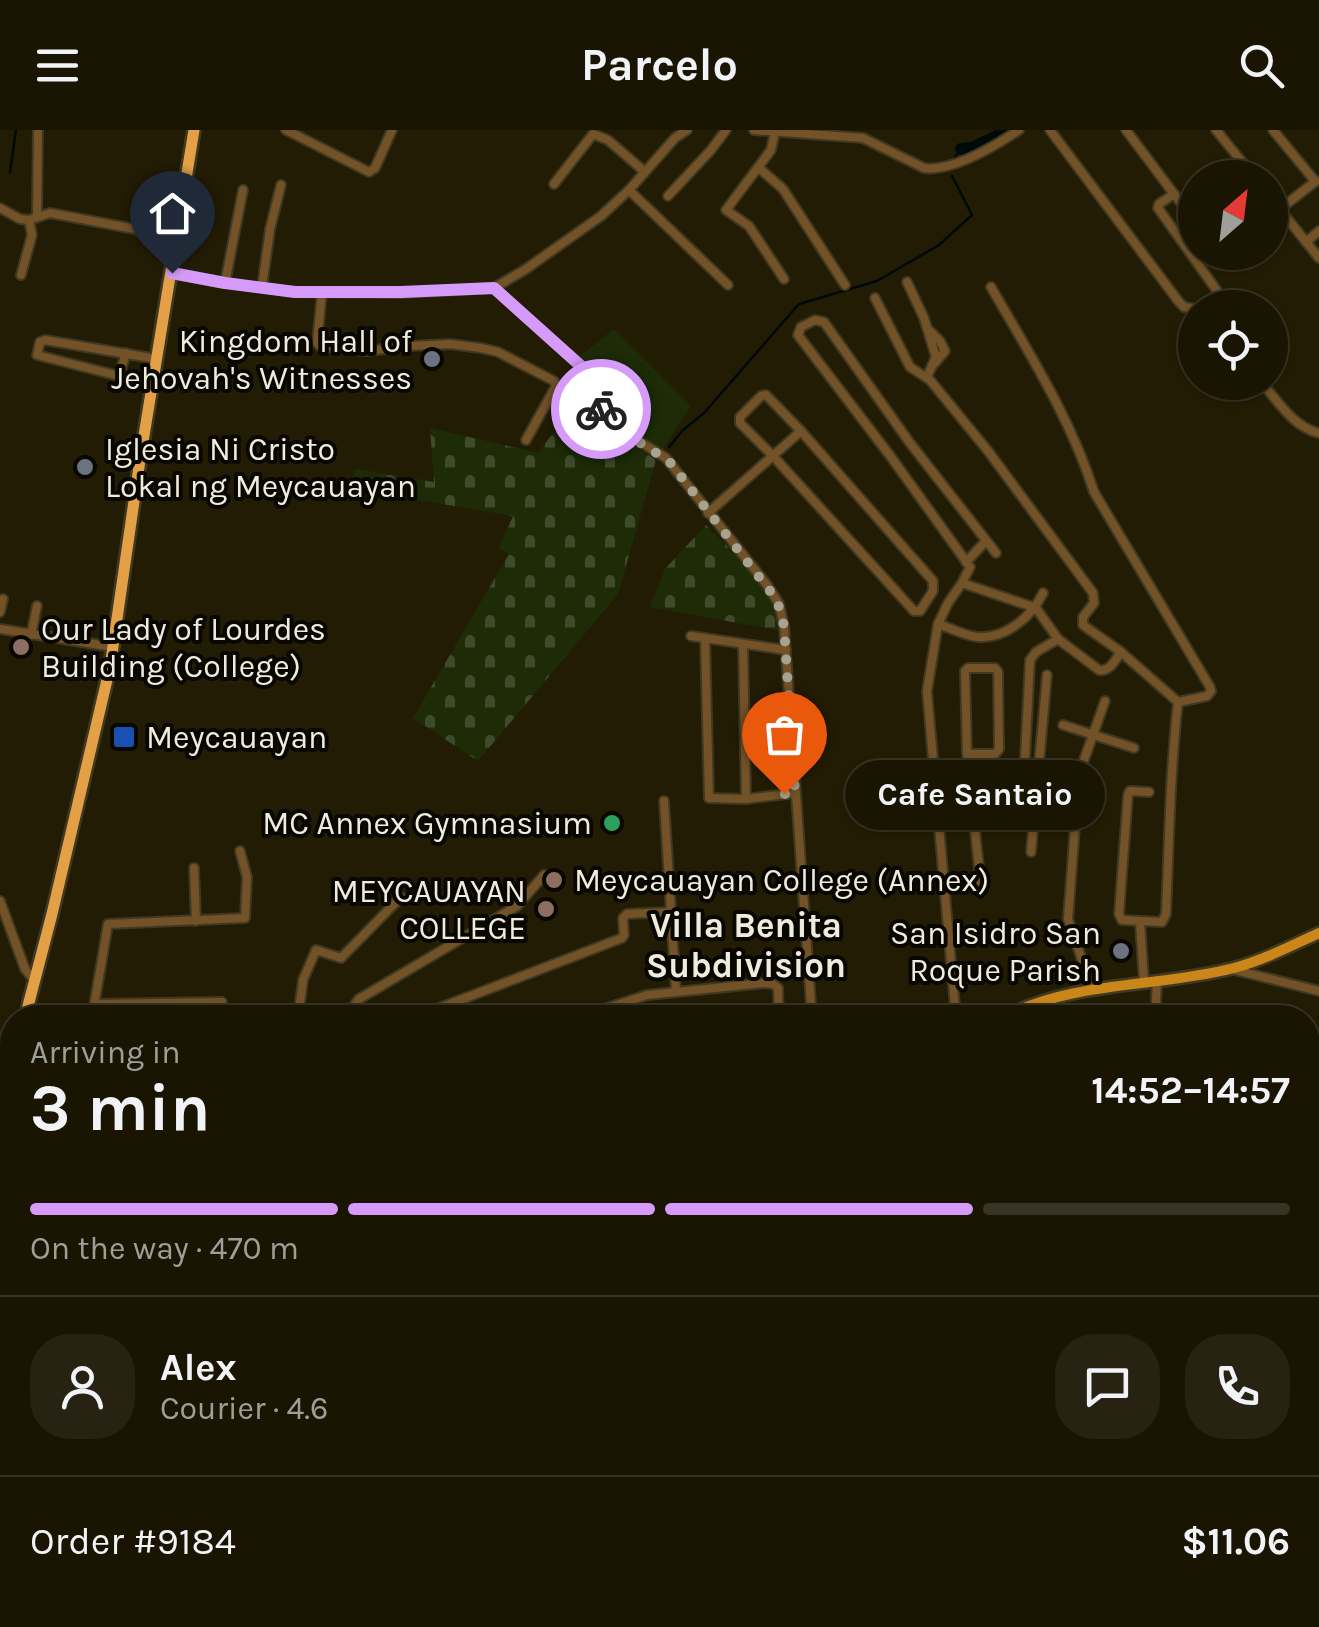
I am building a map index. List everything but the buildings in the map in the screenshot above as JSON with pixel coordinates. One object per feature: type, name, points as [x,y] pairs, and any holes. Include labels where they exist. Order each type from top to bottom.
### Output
[{"type":"highway","points":[[27,1005],[113,648],[194,130]]},
{"type":"main road","points":[[1033,1005],[1092,989],[1230,969],[1319,934]]},
{"type":"street","points":[[21,275],[32,235],[38,130]]},
{"type":"street","points":[[286,130],[370,172],[392,130]]},
{"type":"street","points":[[172,273],[295,292],[494,288],[601,216],[687,130]]},
{"type":"street","points":[[668,196],[726,130]]},
{"type":"street","points":[[754,130],[863,138],[933,169],[956,164],[1019,130]]},
{"type":"street","points":[[1050,130],[1178,299]]},
{"type":"street","points":[[1126,130],[1178,199]]},
{"type":"street","points":[[1216,130],[1240,160]]},
{"type":"street","points":[[1274,130],[1317,179],[1288,203]]},
{"type":"street","points":[[774,132],[771,150],[726,210],[749,226],[784,280]]},
{"type":"street","points":[[554,184],[593,134],[608,140],[645,172]]},
{"type":"street","points":[[758,168],[783,189],[845,285]]},
{"type":"street","points":[[262,287],[281,184]]},
{"type":"street","points":[[225,283],[243,190]]},
{"type":"street","points":[[630,190],[728,285]]},
{"type":"street","points":[[1174,194],[1158,208],[1178,236]]},
{"type":"street","points":[[0,208],[20,218],[50,212],[177,237]]},
{"type":"street","points":[[1288,219],[1319,258]]},
{"type":"street","points":[[1306,242],[1319,232]]},
{"type":"street","points":[[907,282],[936,357],[927,377]]},
{"type":"street","points":[[991,287],[1036,366],[1085,464],[1094,492],[1210,687],[1207,696],[1178,702]]},
{"type":"street","points":[[494,288],[592,376],[604,420],[666,458],[774,594],[783,614],[811,1005]]},
{"type":"street","points":[[322,292],[317,343],[320,346],[366,351],[450,344],[481,348],[498,352],[554,381],[556,386],[526,440]]},
{"type":"street","points":[[875,298],[910,367],[927,377],[988,450],[1093,593],[1094,603],[1083,618],[1083,625],[1122,652],[1178,702]]},
{"type":"street","points":[[955,1005],[927,691],[938,624],[970,567],[798,335],[801,328],[814,320],[824,322],[996,554]]},
{"type":"street","points":[[126,353],[118,376],[37,354],[42,340],[126,353],[157,358]]},
{"type":"street","points":[[762,396],[770,398],[801,431],[933,581],[933,591],[920,612],[914,611],[739,421],[762,396]]},
{"type":"street","points":[[1275,400],[1284,412],[1319,433]]},
{"type":"street","points":[[708,513],[801,431]]},
{"type":"street","points":[[891,457],[910,443]]},
{"type":"street","points":[[966,562],[986,541]]},
{"type":"street","points":[[962,584],[1036,608],[1058,639],[1098,670],[1108,669],[1122,652]]},
{"type":"street","points":[[938,624],[978,636],[994,634],[1010,629],[1036,608],[1044,593]]},
{"type":"street","points":[[0,612],[3,599]]},
{"type":"street","points":[[32,634],[37,606]]},
{"type":"street","points":[[0,629],[113,648]]},
{"type":"street","points":[[691,636],[786,650]]},
{"type":"street","points":[[705,638],[708,795],[712,800],[795,793]]},
{"type":"street","points":[[1024,778],[1030,660],[1058,639]]},
{"type":"street","points":[[742,645],[746,799]]},
{"type":"street","points":[[967,754],[996,754],[999,749],[995,668],[968,668],[965,672],[967,754],[981,888]]},
{"type":"street","points":[[1031,852],[1048,675]]},
{"type":"street","points":[[1092,989],[1068,919],[1079,774],[1105,701]]},
{"type":"street","points":[[1149,792],[1134,790],[1128,796],[1119,914],[1122,920],[1162,922],[1166,914],[1170,768],[1178,702]]},
{"type":"street","points":[[1063,726],[1134,748]]},
{"type":"street","points":[[664,802],[676,991]]},
{"type":"street","points":[[974,815],[1012,812],[1076,818]]},
{"type":"street","points":[[222,1002],[95,1004],[108,924],[241,919],[246,915],[247,876],[240,851]]},
{"type":"street","points":[[194,868],[196,921]]},
{"type":"street","points":[[354,1005],[516,906],[544,875]]},
{"type":"street","points":[[300,1005],[303,980],[316,950],[342,958],[401,897]]},
{"type":"street","points":[[0,901],[24,969],[34,980]]},
{"type":"street","points":[[447,1005],[622,938],[623,918],[627,914],[672,912]]},
{"type":"street","points":[[1140,922],[1144,982]]},
{"type":"street","points":[[1230,969],[1319,991]]},
{"type":"street","points":[[1157,980],[1157,1005]]},
{"type":"street","points":[[619,1005],[648,994],[773,984],[778,988],[779,1005]]},
{"type":"green space","points":[[614,329],[691,406],[662,450],[606,415],[598,376],[579,357]]},
{"type":"green space","points":[[584,392],[597,405],[598,422],[656,460],[618,594],[478,761],[413,718],[509,554],[499,548],[513,516],[348,488],[356,469],[434,482],[430,428],[538,453]]},
{"type":"green space","points":[[706,525],[763,586],[782,631],[650,607],[665,569]]},
{"type":"waterway","points":[[10,172],[16,130]]},
{"type":"waterway","points":[[961,149],[972,148],[1010,130]]},
{"type":"waterway","points":[[955,157],[961,149]]},
{"type":"waterway","points":[[669,447],[704,413],[799,304],[877,281],[939,245],[972,215],[952,176]]},
{"type":"way so far","points":[[601,409],[607,422],[669,461],[777,600],[783,614],[795,793],[784,794]]},
{"type":"place","name":"Kingdom Hall of Jehovah's Witnesses","points":[[432,359]]},
{"type":"place","name":"Iglesia Ni Cristo Lokal ng Meycauayan","points":[[85,467]]},
{"type":"place","name":"Our Lady of Lourdes Building (College)","points":[[21,647]]},
{"type":"place","name":"Meycauayan","points":[[124,737]]},
{"type":"place","name":"Cafe Santaio","points":[[784,794]]},
{"type":"place","name":"MC Annex Gymnasium","points":[[612,823]]},
{"type":"place","name":"Meycauayan College (Annex)","points":[[554,880]]},
{"type":"place","name":"MEYCAUAYAN COLLEGE","points":[[546,909]]},
{"type":"place","name":"San Isidro San Roque Parish","points":[[1121,951]]},
{"type":"district","name":"Villa Benita Subdivision","points":[[746,945]]},
{"type":"route","points":[[172,273],[295,292],[494,288],[592,376],[601,409]]}]
